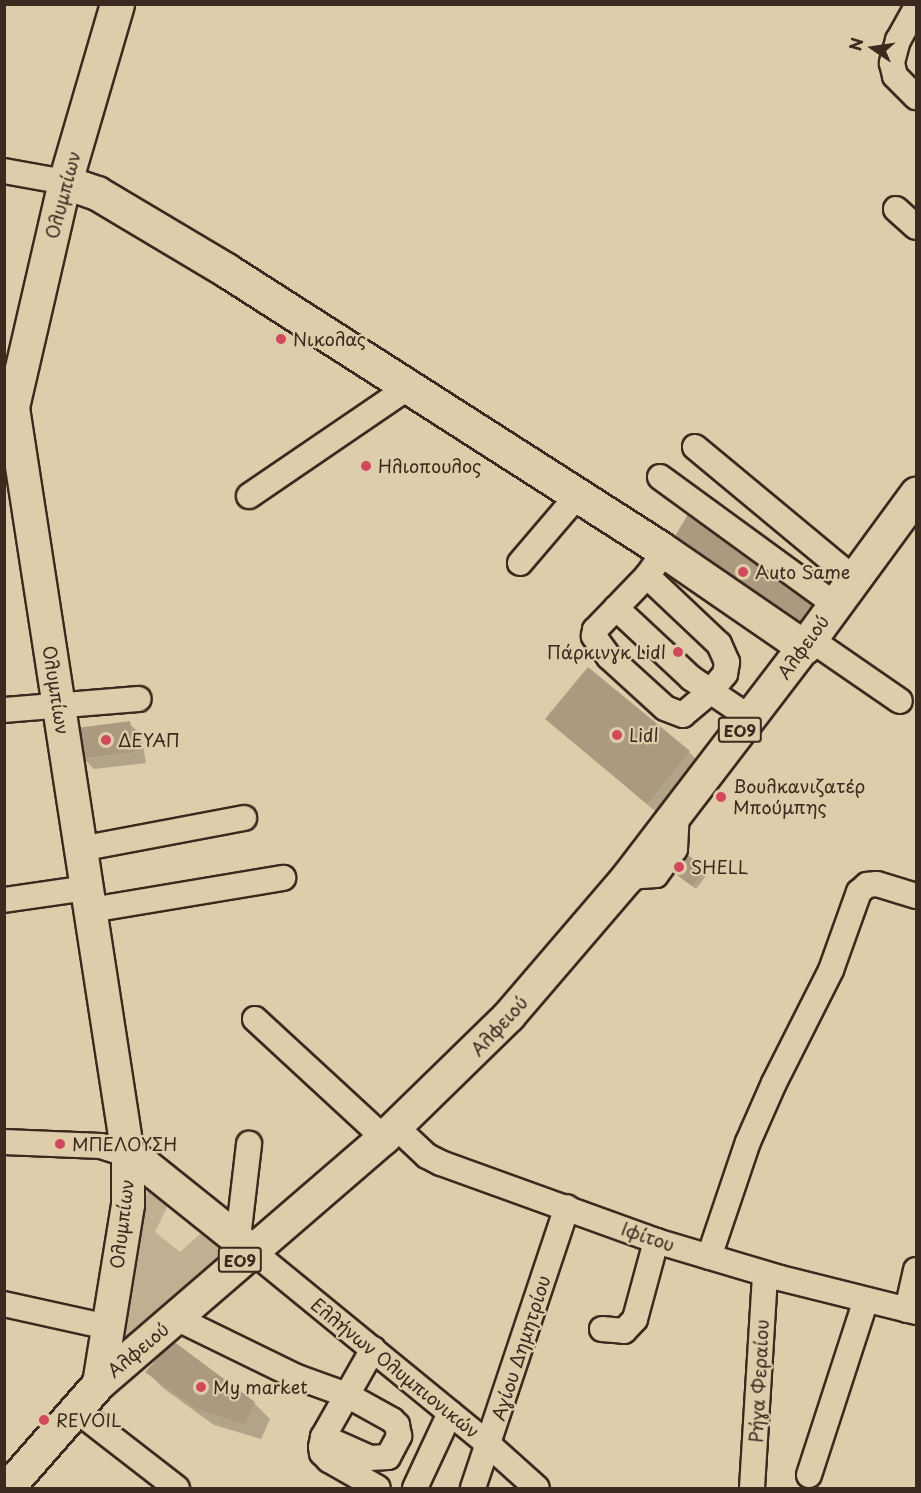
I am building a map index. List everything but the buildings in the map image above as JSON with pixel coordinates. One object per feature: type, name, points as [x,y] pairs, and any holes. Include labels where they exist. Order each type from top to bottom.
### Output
[{"type":"highway","name":"Ολυμπίων","points":[[65,182],[117,4]]},
{"type":"highway","points":[[65,182],[107,199],[236,276],[410,386],[578,495],[656,563],[807,643]]},
{"type":"highway","name":"Αλφειού","points":[[807,643],[916,494]]},
{"type":"main road","name":"Ολυμπίων","points":[[65,182],[9,418],[81,849],[128,1155],[128,1205],[99,1384]]},
{"type":"main road","name":"Αλφειού","points":[[8,1488],[99,1384],[176,1318],[244,1244],[390,1133],[509,1016],[628,877],[807,643]]},
{"type":"main road","points":[[128,1155],[145,1165],[244,1244]]},
{"type":"street","points":[[916,8],[894,51],[892,63],[896,76],[916,97]]},
{"type":"street","points":[[4,171],[65,182]]},
{"type":"street","points":[[896,209],[916,226]]},
{"type":"street","points":[[249,496],[410,386]]},
{"type":"street","points":[[695,447],[844,592]]},
{"type":"street","points":[[660,477],[844,592]]},
{"type":"street","points":[[520,563],[578,495]]},
{"type":"street","points":[[656,563],[718,644],[727,662],[725,674],[710,692],[683,715],[675,714],[657,701],[597,643],[595,630],[616,608],[656,563]]},
{"type":"street","points":[[616,608],[710,692],[750,718]]},
{"type":"street","points":[[807,643],[900,701]]},
{"type":"street","points":[[4,710],[139,699]]},
{"type":"street","points":[[81,849],[244,818]]},
{"type":"street","points":[[4,900],[89,899],[283,878]]},
{"type":"street","points":[[710,1257],[748,1142],[774,1083],[831,970],[860,892],[867,885],[877,884],[916,896]]},
{"type":"street","name":"Ιφίτου","points":[[255,1019],[390,1133],[441,1163],[710,1257],[765,1274],[912,1311]]},
{"type":"street","points":[[4,1142],[101,1146],[128,1155]]},
{"type":"street","points":[[244,1244],[249,1144]]},
{"type":"street","name":"Αγίου Δημητρίου","points":[[472,1488],[489,1445],[567,1207]]},
{"type":"street","points":[[602,1329],[624,1331],[635,1319],[656,1240]]},
{"type":"street","name":"Ελλήνων Ολυμπιονικών","points":[[244,1244],[489,1445],[537,1488]]},
{"type":"street","points":[[912,1311],[916,1270]]},
{"type":"street","name":"Ρήγα Φεραίου","points":[[752,1488],[765,1274]]},
{"type":"street","points":[[808,1475],[866,1300]]},
{"type":"street","points":[[4,1304],[108,1328]]},
{"type":"street","points":[[176,1318],[297,1377],[347,1395],[397,1425],[399,1436],[388,1457],[370,1458],[323,1437]]},
{"type":"street","points":[[372,1349],[323,1437],[322,1453],[328,1460],[378,1488]]},
{"type":"street","points":[[75,1409],[149,1480],[177,1488]]},
{"type":"street","points":[[415,1488],[450,1413]]},
{"type":"shaded area","points":[[149,1185],[169,1203],[155,1232],[180,1252],[207,1228],[230,1249],[108,1358]]},
{"type":"place","name":"Νικολας","points":[[281,339]]},
{"type":"place","name":"Ηλιοπουλος","points":[[366,466]]},
{"type":"place","name":"Auto Same","points":[[743,572]]},
{"type":"place","name":"Πάρκινγκ Lidl","points":[[678,652]]},
{"type":"place","name":"Lidl","points":[[617,735]]},
{"type":"place","name":"ΔΕΥΑΠ","points":[[106,740]]},
{"type":"place","name":"Βουλκανιζατέρ Μπούμπης","points":[[721,797]]},
{"type":"place","name":"SHELL","points":[[679,867]]},
{"type":"place","name":"ΜΠΕΛΟΥΣΗ","points":[[60,1144]]},
{"type":"place","name":"My market","points":[[201,1387]]},
{"type":"place","name":"REVOIL","points":[[44,1420]]}]
